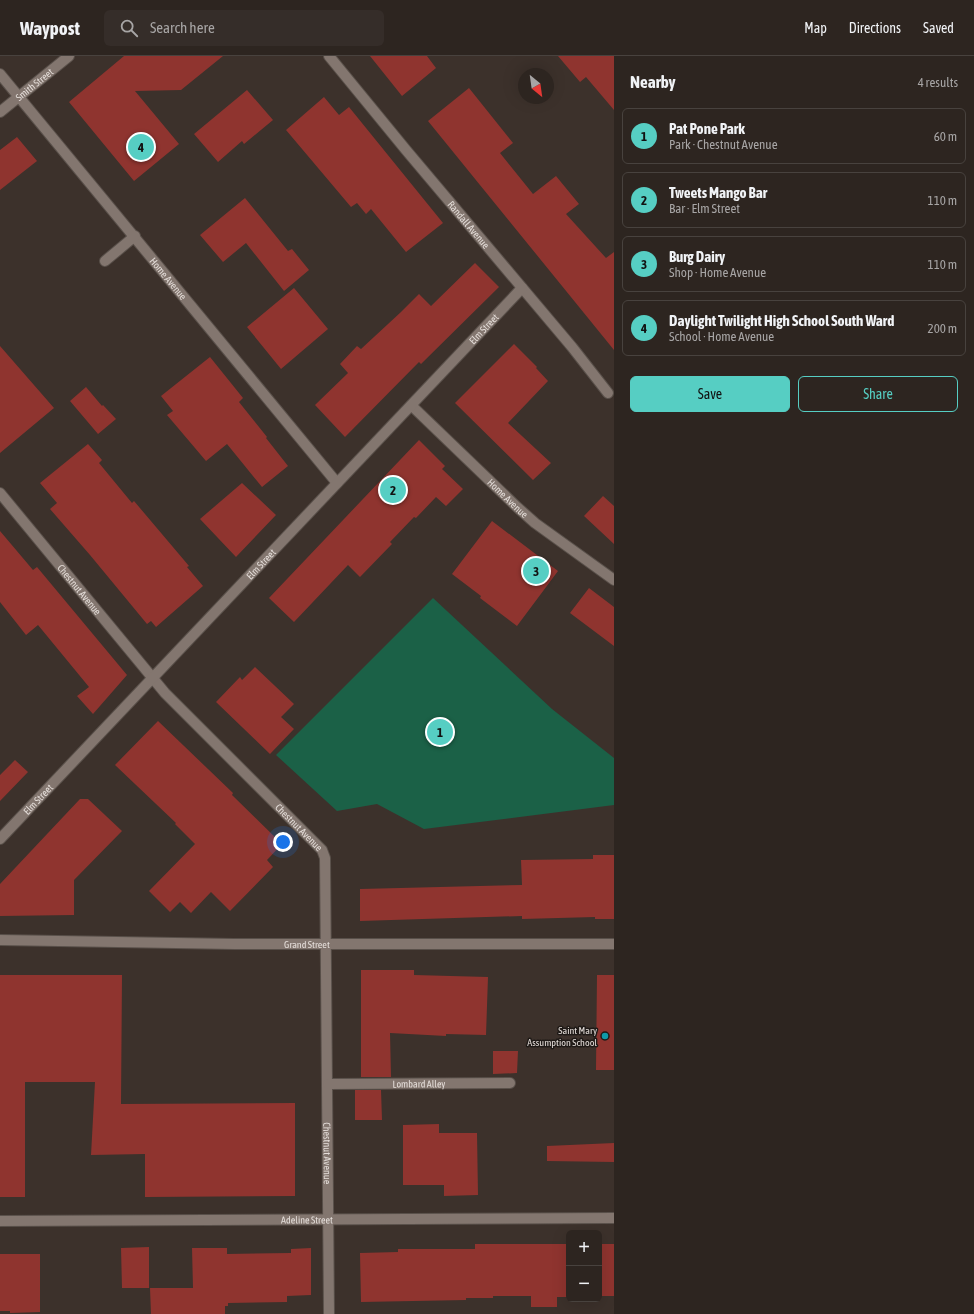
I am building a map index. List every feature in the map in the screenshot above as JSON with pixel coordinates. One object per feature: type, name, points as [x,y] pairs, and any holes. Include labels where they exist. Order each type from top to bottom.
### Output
[{"type":"street","name":"Smith Street","points":[[0,112],[69,56]]},
{"type":"street","name":"Randall Avenue","points":[[329,56],[572,347],[608,393]]},
{"type":"street","name":"Home Avenue","points":[[0,74],[337,483]]},
{"type":"street","points":[[105,261],[135,236]]},
{"type":"street","name":"Elm Street","points":[[0,839],[337,483],[412,406],[522,288]]},
{"type":"street","name":"Home Avenue","points":[[412,406],[535,523],[614,579]]},
{"type":"street","name":"Chestnut Avenue","points":[[0,493],[165,693],[322,850],[325,858],[329,1314]]},
{"type":"street","name":"Grand Street","points":[[0,940],[234,944],[614,944]]},
{"type":"street","name":"Lombard Alley","points":[[328,1084],[510,1083]]},
{"type":"street","name":"Adeline Street","points":[[0,1221],[614,1218]]},
{"type":"green space","points":[[433,598],[552,709],[614,758],[614,805],[424,829],[377,804],[337,811],[276,755]]},
{"type":"building","points":[[124,56],[223,56],[181,90],[135,91],[179,144],[134,181],[69,102]]},
{"type":"building","points":[[370,56],[427,56],[436,68],[402,96]]},
{"type":"building","points":[[558,56],[614,56],[614,110],[586,77],[580,82]]},
{"type":"building","points":[[469,88],[513,143],[500,153],[533,194],[556,176],[579,204],[566,214],[606,258],[614,252],[614,350],[428,121]]},
{"type":"building","points":[[247,90],[273,120],[244,144],[242,141],[218,162],[194,134]]},
{"type":"building","points":[[324,97],[339,115],[349,107],[443,223],[406,252],[371,209],[366,214],[357,203],[351,207],[286,130]]},
{"type":"building","points":[[17,137],[37,161],[0,190],[0,150]]},
{"type":"building","points":[[245,198],[288,251],[292,249],[309,270],[284,291],[246,243],[223,262],[200,235]]},
{"type":"building","points":[[475,263],[499,287],[421,364],[419,362],[345,437],[315,405],[348,373],[340,364],[357,346],[361,349],[419,294],[431,306]]},
{"type":"building","points":[[294,288],[328,329],[281,369],[247,327]]},
{"type":"building","points":[[514,344],[537,367],[536,368],[548,381],[508,423],[551,463],[533,480],[455,403]]},
{"type":"building","points":[[0,346],[54,408],[0,453]]},
{"type":"building","points":[[210,357],[243,398],[239,402],[288,466],[262,487],[227,444],[206,461],[167,415],[173,411],[161,396]]},
{"type":"building","points":[[86,387],[102,406],[103,405],[116,419],[98,434],[70,401]]},
{"type":"building","points":[[419,440],[445,466],[442,469],[463,489],[446,506],[436,497],[390,542],[392,544],[360,577],[348,565],[294,622],[269,598]]},
{"type":"building","points":[[88,444],[102,460],[99,463],[132,503],[134,501],[189,566],[187,567],[203,586],[156,627],[151,621],[147,624],[50,509],[57,503],[40,483]]},
{"type":"building","points":[[242,483],[276,515],[236,557],[200,519]]},
{"type":"building","points":[[603,496],[614,506],[614,544],[584,516]]},
{"type":"building","points":[[492,521],[558,571],[517,626],[480,598],[481,596],[452,574]]},
{"type":"building","points":[[0,531],[33,570],[37,567],[127,675],[93,714],[77,696],[89,687],[38,625],[26,635],[0,602]]},
{"type":"building","points":[[589,588],[614,607],[614,646],[570,613]]},
{"type":"building","points":[[255,667],[294,704],[281,717],[294,729],[270,754],[216,702],[240,677],[242,680]]},
{"type":"building","points":[[158,721],[233,793],[232,795],[282,844],[267,860],[273,867],[230,911],[211,892],[191,913],[180,902],[170,912],[149,891],[195,844],[175,824],[176,823],[115,765]]},
{"type":"building","points":[[15,760],[28,772],[0,801],[0,775]]},
{"type":"building","points":[[80,799],[88,799],[122,831],[74,880],[74,915],[0,916],[0,884]]},
{"type":"building","points":[[593,855],[614,855],[614,919],[595,919],[595,917],[522,919],[522,916],[360,921],[360,889],[522,885],[521,860],[593,859]]},
{"type":"building","points":[[361,970],[414,970],[414,975],[488,977],[486,1035],[446,1034],[446,1036],[390,1033],[391,1077],[361,1077]]},
{"type":"building","points":[[0,975],[122,975],[121,1104],[295,1103],[295,1196],[145,1197],[145,1154],[91,1155],[95,1082],[25,1082],[25,1197],[0,1197]]},
{"type":"building","name":"Saint Mary Assumption School","points":[[597,975],[614,975],[614,1070],[596,1070]]},
{"type":"building","points":[[493,1051],[518,1051],[517,1073],[493,1074]]},
{"type":"building","points":[[355,1090],[381,1090],[382,1120],[355,1120]]},
{"type":"building","points":[[439,1124],[439,1133],[477,1133],[478,1195],[444,1196],[444,1185],[403,1185],[403,1125]]},
{"type":"building","points":[[614,1143],[614,1162],[547,1161],[547,1146]]},
{"type":"building","points":[[475,1244],[566,1244],[566,1297],[557,1297],[557,1307],[531,1307],[531,1296],[493,1296],[493,1298],[466,1298],[466,1300],[361,1302],[360,1253],[398,1252],[398,1249],[475,1249]]},
{"type":"building","points":[[602,1244],[614,1244],[614,1296],[602,1296]]},
{"type":"building","points":[[149,1247],[149,1288],[122,1288],[121,1248]]},
{"type":"building","points":[[192,1248],[227,1248],[227,1254],[291,1253],[291,1249],[311,1248],[311,1295],[287,1296],[287,1302],[228,1303],[228,1306],[225,1306],[225,1314],[151,1314],[150,1288],[193,1288]]},
{"type":"building","points":[[0,1254],[40,1254],[40,1312],[10,1313],[10,1311],[0,1311]]},
{"type":"place","name":"Daylight Twilight High School South Ward","points":[[141,147]]},
{"type":"place","name":"Tweets Mango Bar","points":[[393,490]]},
{"type":"place","name":"Burg Dairy","points":[[536,571]]},
{"type":"place","name":"Pat Pone Park","points":[[440,732]]},
{"type":"place","name":"Saint Mary Assumption School","points":[[605,1036]]}]
